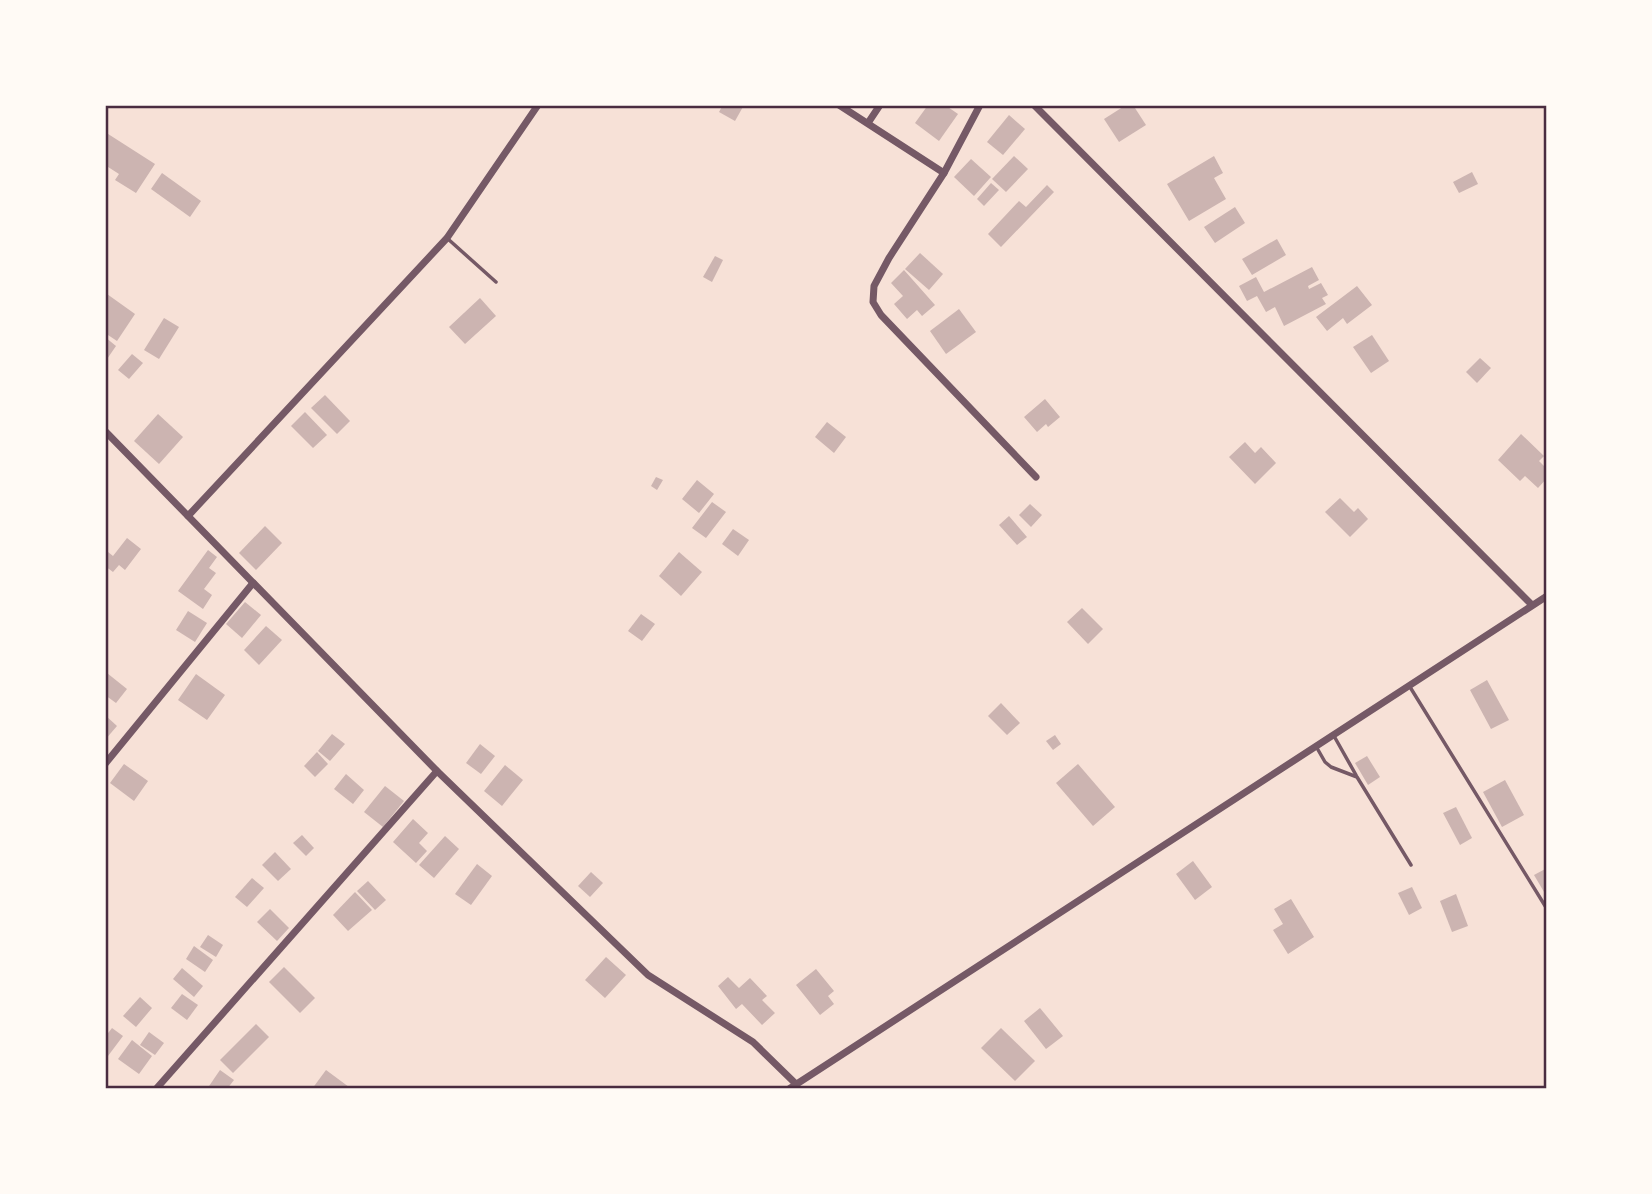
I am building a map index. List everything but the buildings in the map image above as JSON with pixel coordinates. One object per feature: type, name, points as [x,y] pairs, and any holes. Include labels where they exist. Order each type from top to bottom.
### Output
[{"type":"street","points":[[188,516],[447,238],[538,105]]},
{"type":"street","points":[[839,105],[944,173]]},
{"type":"street","points":[[868,123],[880,105]]},
{"type":"street","points":[[981,105],[944,173],[889,258],[874,286],[873,302],[881,316],[1036,477]]},
{"type":"street","points":[[1034,105],[1532,605]]},
{"type":"street","points":[[105,431],[313,641],[437,771],[648,975],[753,1042],[792,1087],[1547,596]]},
{"type":"street","points":[[105,764],[253,583]]},
{"type":"street","points":[[156,1089],[437,771]]},
{"type":"lane","points":[[447,238],[496,282]]},
{"type":"lane","points":[[1408,684],[1547,909]]},
{"type":"lane","points":[[1333,734],[1412,865]]},
{"type":"lane","points":[[1315,745],[1325,762],[1357,777]]}]
